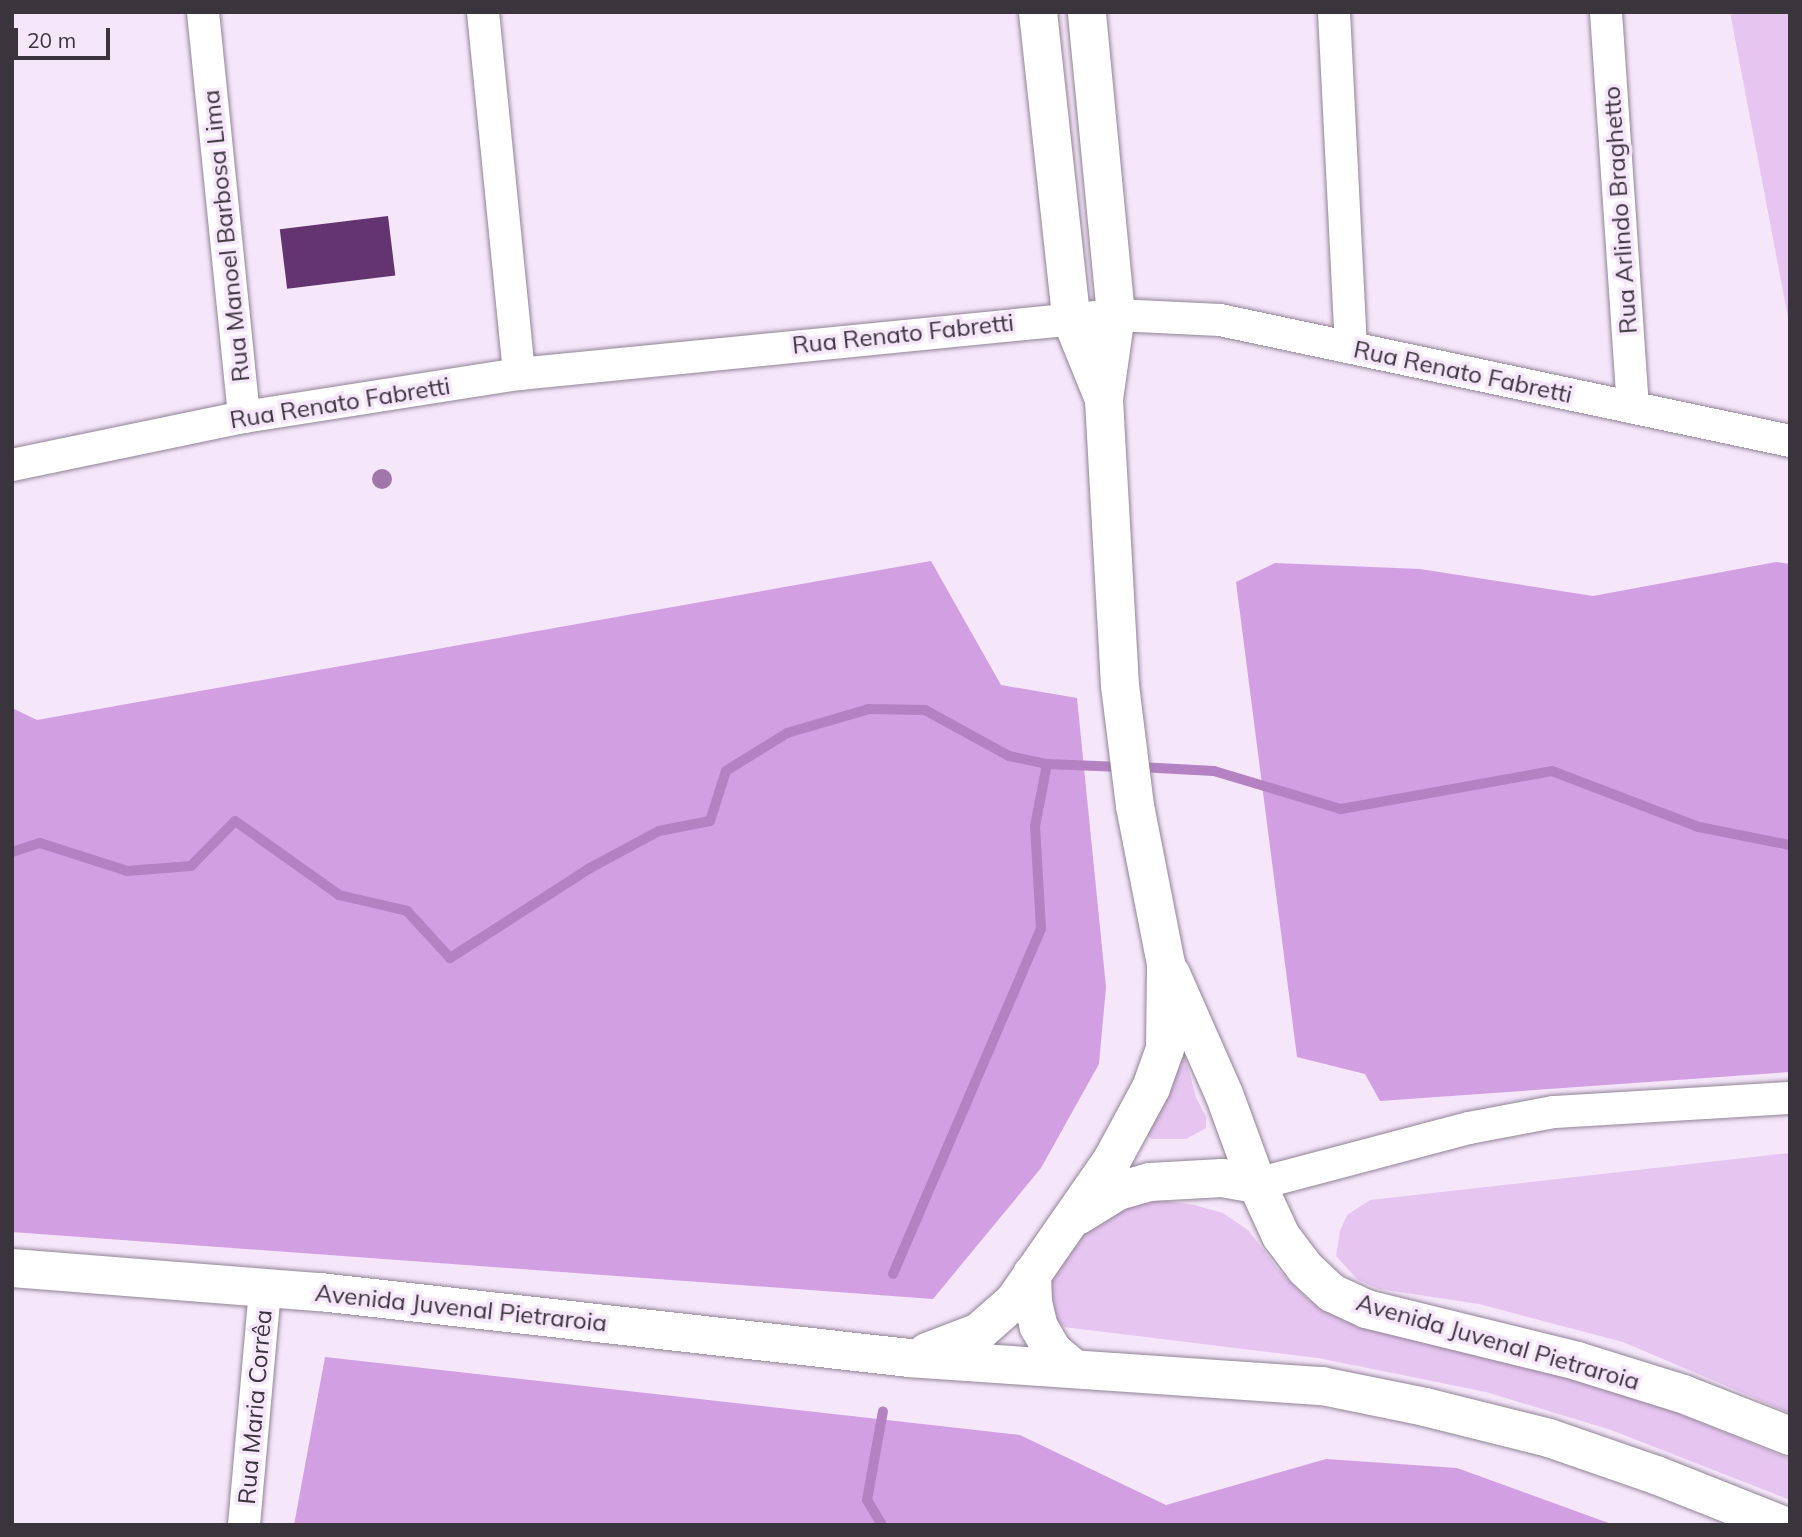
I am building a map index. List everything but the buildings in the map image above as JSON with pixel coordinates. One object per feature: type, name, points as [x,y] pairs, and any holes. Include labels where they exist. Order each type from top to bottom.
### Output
[{"type":"street","name":"Rua Manoel Barbosa Lima","points":[[202,12],[244,418]]},
{"type":"street","points":[[483,12],[519,374]]},
{"type":"street","points":[[1038,12],[1071,318],[1104,399]]},
{"type":"street","points":[[909,1358],[962,1341],[979,1332],[1014,1301],[1062,1228],[1112,1160],[1152,1088],[1166,1049],[1166,964],[1135,806],[1120,686],[1104,399],[1116,315],[1087,12]]},
{"type":"street","points":[[1334,12],[1350,348]]},
{"type":"street","name":"Rua Arlindo Braghetto","points":[[1606,12],[1633,407]]},
{"type":"street","name":"Rua Renato Fabretti","points":[[12,465],[244,418],[519,374],[1116,315],[1220,320],[1790,441]]},
{"type":"street","name":"Avenida Juvenal Pietraroia","points":[[1166,964],[1224,1094],[1257,1184],[1281,1236],[1306,1269],[1332,1293],[1366,1310],[1577,1361],[1683,1394],[1790,1436]]},
{"type":"street","points":[[1062,1228],[1118,1191],[1150,1182],[1222,1178],[1257,1184],[1469,1128],[1554,1112],[1790,1098]]},
{"type":"street","name":"Avenida Juvenal Pietraroia","points":[[12,1268],[333,1293],[909,1358],[1073,1368]]},
{"type":"street","points":[[1032,1274],[1039,1327],[1054,1351],[1073,1368],[1322,1386],[1425,1407],[1549,1438],[1656,1475],[1783,1525]]},
{"type":"street","name":"Rua Maria Corrêa","points":[[244,1525],[265,1288]]},
{"type":"shaded area","points":[[1730,12],[1790,12],[1790,328]]},
{"type":"shaded area","points":[[931,561],[1001,685],[1077,698],[1106,987],[1099,1064],[1041,1168],[933,1299],[12,1232],[12,708],[37,720]]},
{"type":"shaded area","points":[[1776,562],[1790,564],[1790,1072],[1380,1101],[1365,1074],[1297,1057],[1236,582],[1275,563],[1420,569],[1593,596]]},
{"type":"shaded area","points":[[1184,1053],[1196,1097],[1206,1117],[1206,1128],[1186,1139],[1152,1139],[1143,1132]]},
{"type":"shaded area","points":[[1790,1153],[1790,1413],[1623,1342],[1479,1304],[1379,1289],[1358,1280],[1336,1256],[1340,1231],[1347,1215],[1370,1200]]},
{"type":"shaded area","points":[[1152,1199],[1194,1205],[1223,1213],[1249,1231],[1276,1267],[1308,1300],[1344,1321],[1540,1369],[1675,1412],[1790,1459],[1790,1500],[1611,1430],[1486,1392],[1318,1358],[1064,1327],[1049,1314],[1046,1295],[1054,1262],[1081,1232],[1119,1209]]},
{"type":"shaded area","points":[[325,1357],[1020,1435],[1166,1505],[1326,1459],[1457,1468],[1614,1525],[294,1525]]},
{"type":"waterway","points":[[12,852],[40,843],[127,871],[191,866],[235,821],[339,895],[407,911],[450,958],[590,868],[659,831],[710,821],[726,771],[787,733],[869,709],[925,710],[1009,756],[1047,764],[1121,767]]},
{"type":"waterway","points":[[893,1274],[1041,929],[1035,826],[1047,764]]},
{"type":"waterway","points":[[1139,767],[1214,771],[1341,809],[1552,771],[1699,827],[1790,845]]},
{"type":"waterway","points":[[882,1525],[867,1500],[883,1411]]}]
